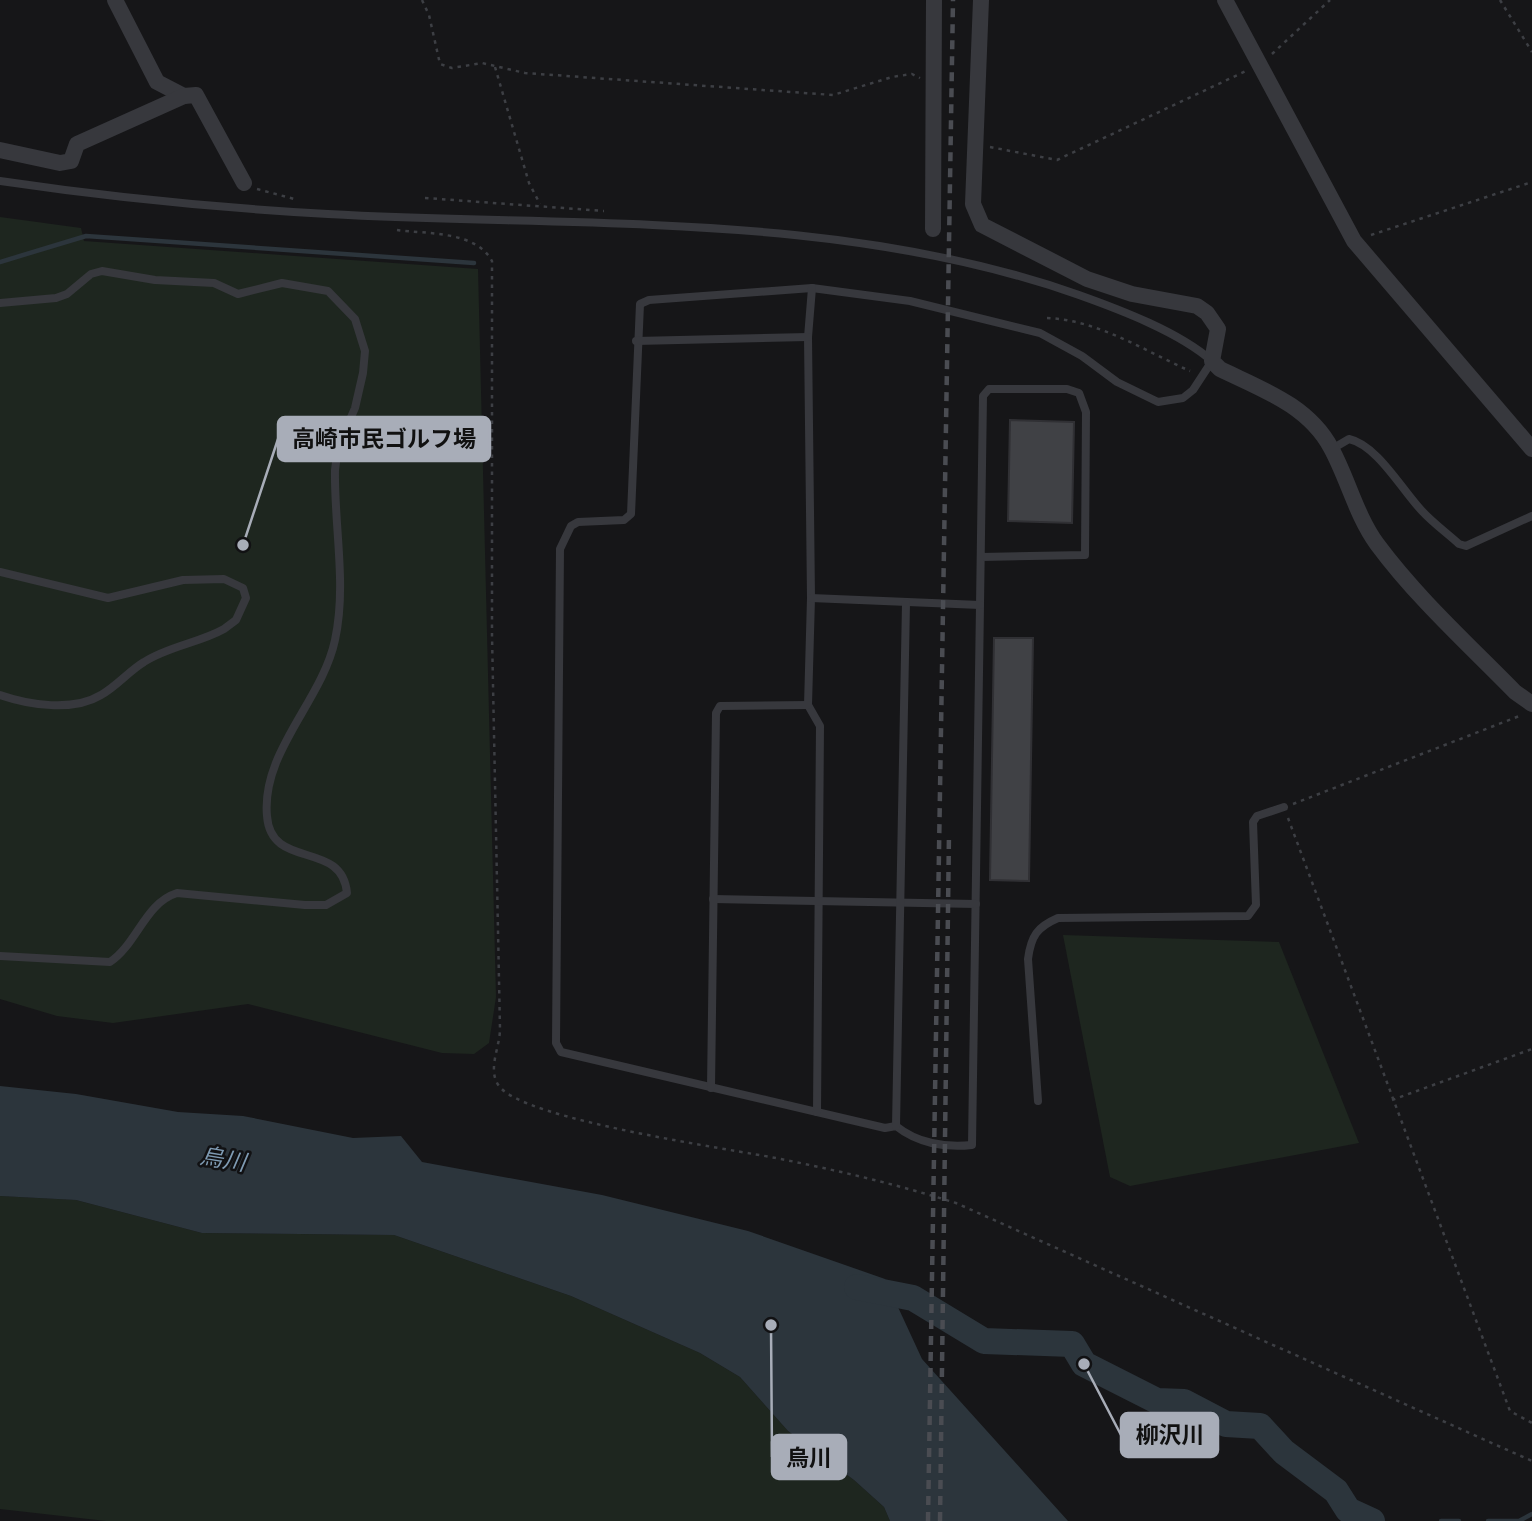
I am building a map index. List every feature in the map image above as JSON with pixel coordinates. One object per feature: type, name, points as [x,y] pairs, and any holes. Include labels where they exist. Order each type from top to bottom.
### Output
[{"type":"street","points":[[115,0],[132,39],[157,82],[184,96]]},
{"type":"street","points":[[933,229],[934,0]]},
{"type":"street","points":[[981,0],[973,204],[976,216],[988,231],[1025,245],[1047,260],[1087,279],[1132,294],[1197,306],[1207,313],[1217,329],[1212,361],[1220,369],[1294,407],[1314,423],[1332,449],[1355,504],[1376,542],[1406,579],[1506,683],[1532,704]]},
{"type":"street","points":[[1225,0],[1329,199],[1354,241],[1532,449]]},
{"type":"street","points":[[0,150],[60,163],[71,161],[77,144],[184,96],[196,96],[244,183]]},
{"type":"lane","points":[[0,181],[95,195],[327,214],[643,225],[819,236],[986,266],[1055,286],[1133,317],[1201,351],[1212,361],[1203,377],[1183,398],[1158,402],[1117,382],[1082,356],[1040,333],[910,301],[812,288],[649,300],[640,304],[636,341],[631,514],[624,520],[578,522],[571,526],[560,548],[556,1043],[561,1052],[886,1128],[897,1126],[913,1139],[959,1147],[972,1145],[983,396],[989,389],[1067,389],[1079,393],[1086,412],[1085,555],[981,557]]},
{"type":"lane","points":[[0,303],[56,298],[67,294],[91,274],[102,271],[155,280],[214,283],[238,294],[282,283],[328,292],[355,319],[365,351],[360,394],[338,447],[335,470],[340,611],[335,642],[327,665],[266,790],[268,827],[275,839],[291,851],[330,862],[340,870],[347,893],[326,905],[177,893],[159,903],[121,955],[110,962],[0,956]]},
{"type":"lane","points":[[812,288],[808,337],[811,598],[808,705],[820,726],[817,1112]]},
{"type":"lane","points":[[636,341],[808,337]]},
{"type":"lane","points":[[1332,449],[1349,439],[1359,441],[1401,484],[1421,510],[1459,544],[1466,546],[1532,516]]},
{"type":"lane","points":[[0,572],[108,598],[183,580],[224,579],[243,588],[246,598],[236,620],[224,629],[145,661],[99,697],[66,704],[43,704],[19,702],[0,695]]},
{"type":"lane","points":[[811,598],[980,605]]},
{"type":"lane","points":[[897,1126],[906,603]]},
{"type":"lane","points":[[710,1088],[716,713],[720,706],[808,705]]},
{"type":"lane","points":[[1038,1101],[1028,959],[1031,937],[1043,925],[1058,918],[1248,916],[1256,905],[1253,822],[1257,816],[1284,807]]},
{"type":"lane","points":[[713,899],[975,904]]},
{"type":"path","points":[[422,0],[429,15],[440,64],[452,68],[482,63],[525,73],[833,95],[912,74],[932,84]]},
{"type":"path","points":[[977,145],[1057,160],[1261,65],[1329,0]]},
{"type":"path","points":[[1500,0],[1532,52]]},
{"type":"path","points":[[495,68],[529,183],[541,205]]},
{"type":"path","points":[[1354,241],[1532,182]]},
{"type":"path","points":[[244,183],[300,200]]},
{"type":"path","points":[[425,198],[610,212]]},
{"type":"path","points":[[391,229],[467,240],[486,251],[492,261],[492,635],[500,1029],[493,1074],[498,1085],[506,1093],[557,1112],[637,1133],[779,1158],[907,1187],[956,1203],[1532,1461]]},
{"type":"path","points":[[1047,318],[1068,319],[1092,326],[1203,377]]},
{"type":"path","points":[[1532,711],[1284,807],[1510,1411],[1532,1423]]},
{"type":"path","points":[[1392,1100],[1532,1049]]},
{"type":"shaded area","points":[[0,217],[81,228],[84,241],[478,269],[496,997],[489,1043],[474,1054],[442,1053],[248,1004],[113,1023],[57,1016],[0,999]]},
{"type":"shaded area","points":[[1063,935],[1279,942],[1359,1143],[1130,1186],[1110,1177]]},
{"type":"shaded area","points":[[0,1196],[76,1200],[202,1233],[394,1235],[571,1296],[700,1353],[740,1377],[788,1431],[854,1480],[884,1507],[890,1521],[106,1521],[0,1509]]},
{"type":"water","name":"烏川","points":[[0,1086],[76,1094],[178,1112],[243,1116],[353,1138],[401,1136],[422,1162],[602,1195],[748,1231],[885,1279],[922,1359],[1068,1521],[890,1521],[884,1507],[854,1480],[788,1431],[740,1377],[700,1353],[571,1296],[394,1235],[202,1233],[76,1200],[0,1196]]},
{"type":"building","points":[[1010,420],[1074,422],[1072,523],[1008,521]]},
{"type":"building","points":[[994,638],[1033,638],[1029,881],[990,880]]},
{"type":"waterway","points":[[0,262],[86,236],[474,263]]},
{"type":"waterway","points":[[857,1287],[913,1298],[984,1341],[1072,1344],[1084,1364],[1157,1401],[1184,1402],[1226,1424],[1260,1426],[1284,1452],[1336,1491],[1348,1510],[1372,1521]]},
{"type":"waterway","points":[[1488,1521],[1519,1521],[1532,1514]]},
{"type":"waterway","points":[[1441,1521],[1459,1521]]},
{"type":"railway","points":[[928,1521],[953,0]]},
{"type":"railway","points":[[940,1521],[949,833]]},
{"type":"place","name":"高崎市民ゴルフ場","points":[[243,545]]},
{"type":"place","name":"烏川","points":[[771,1325]]},
{"type":"place","name":"柳沢川","points":[[1084,1364]]}]
